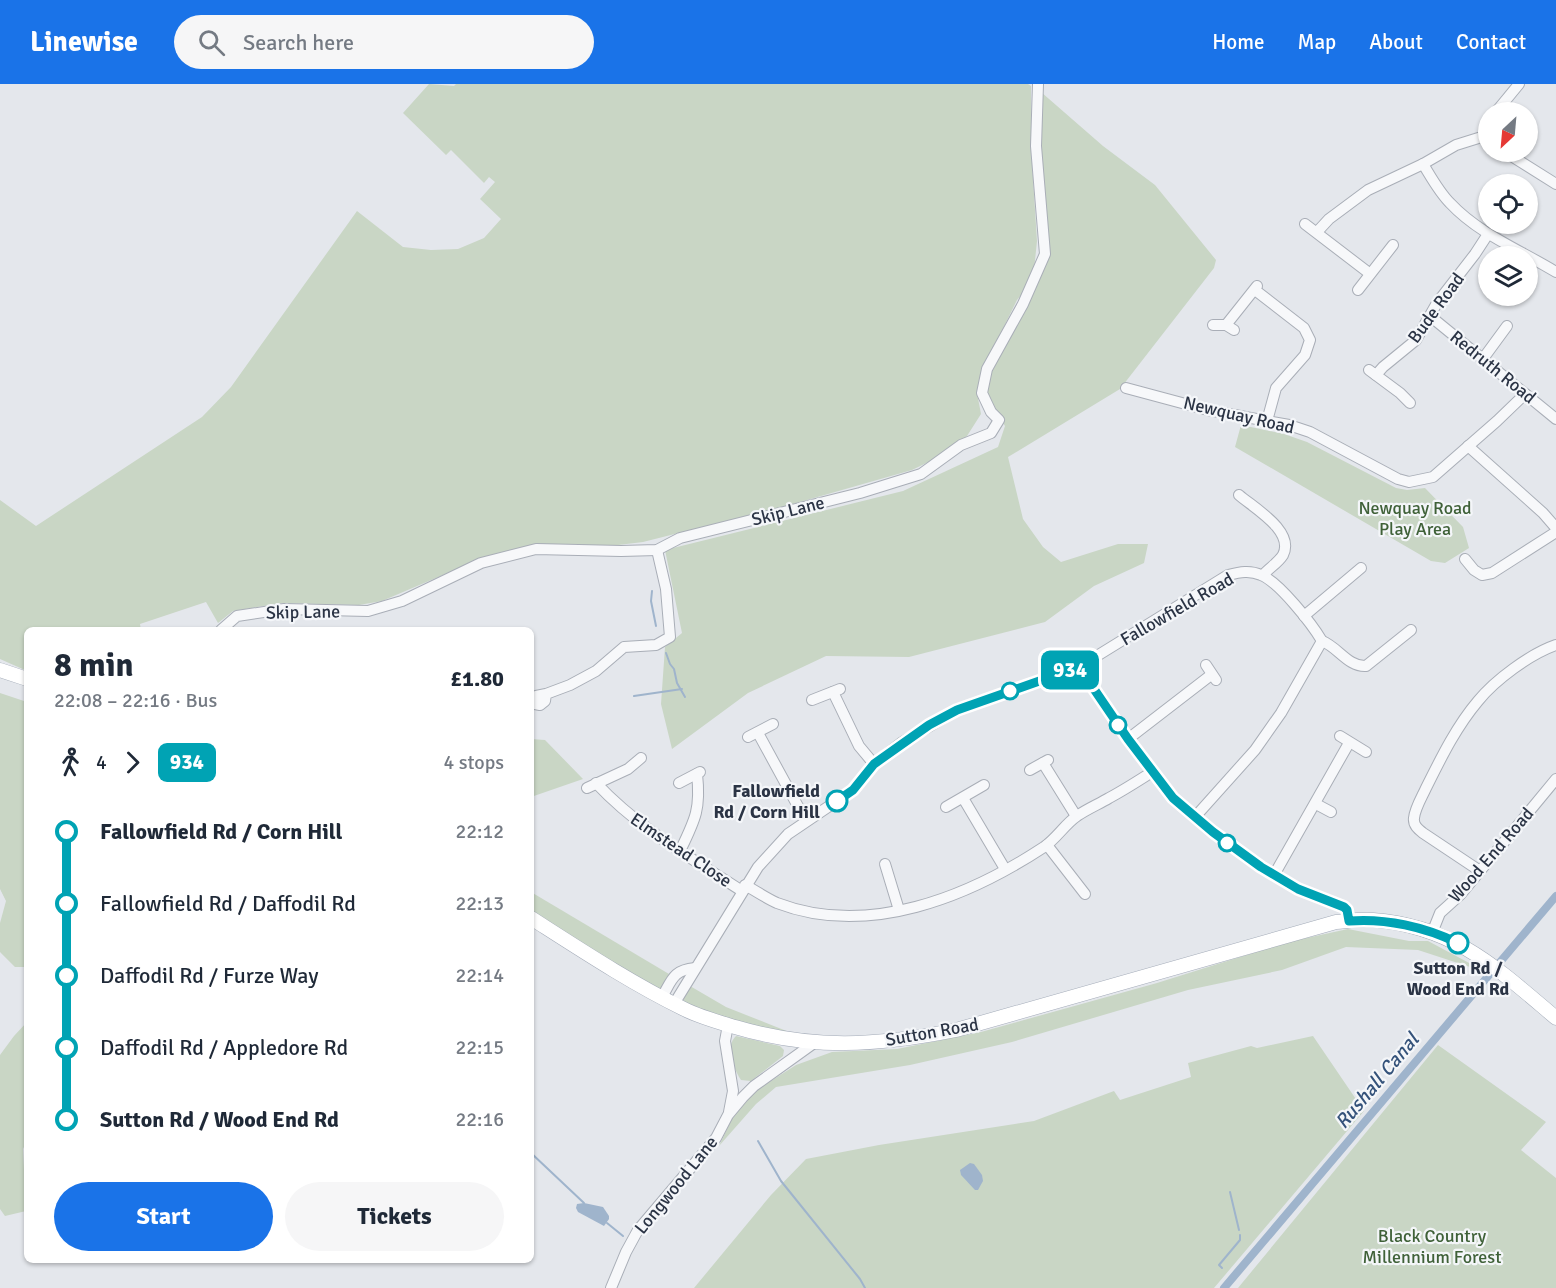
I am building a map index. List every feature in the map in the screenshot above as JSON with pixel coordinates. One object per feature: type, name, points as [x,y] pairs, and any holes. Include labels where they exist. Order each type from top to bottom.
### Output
[{"type":"main road","points":[[0,670],[24,678]]},
{"type":"main road","name":"Sutton Road","points":[[534,920],[685,1010],[761,1035],[814,1043],[898,1041],[956,1030],[1336,922],[1371,919],[1388,921],[1432,933],[1463,945],[1507,977],[1556,1018]]},
{"type":"street","points":[[1504,102],[1519,84]]},
{"type":"street","name":"Skip Lane","points":[[224,627],[237,616],[284,609],[368,611],[402,601],[481,563],[536,549],[657,550],[680,538],[860,493],[921,474],[961,445],[991,433],[999,420],[991,412],[981,393],[987,369],[1023,304],[1045,254],[1036,146],[1037,85]]},
{"type":"street","points":[[1317,232],[1329,219],[1368,190],[1456,146],[1478,138]]},
{"type":"street","points":[[1521,162],[1556,184]]},
{"type":"street","points":[[1423,164],[1448,202],[1478,226]]},
{"type":"street","points":[[1305,224],[1369,273]]},
{"type":"street","points":[[1488,234],[1556,272]]},
{"type":"street","name":"Bude Road","points":[[1409,403],[1373,373],[1416,340],[1430,316],[1488,234]]},
{"type":"street","points":[[1358,290],[1369,273],[1394,245]]},
{"type":"street","points":[[1213,325],[1230,328],[1256,288],[1304,328],[1310,340],[1305,355],[1276,388],[1267,421]]},
{"type":"street","name":"Redruth Road","points":[[1430,316],[1556,419]]},
{"type":"street","points":[[1482,358],[1507,326]]},
{"type":"street","name":"Newquay Road","points":[[1126,388],[1208,410],[1289,425],[1310,432],[1409,483],[1433,477],[1525,394]]},
{"type":"street","points":[[1465,558],[1474,570],[1482,575],[1492,573],[1556,530],[1543,513],[1468,446]]},
{"type":"street","points":[[1237,495],[1277,527],[1285,542],[1283,555],[1263,575],[1304,616],[1322,642],[1331,645],[1351,662],[1359,666],[1366,666],[1404,632]]},
{"type":"street","points":[[546,694],[570,685],[596,671],[624,647],[656,645],[670,637],[666,590],[657,550]]},
{"type":"street","points":[[1304,616],[1349,572],[1361,568]]},
{"type":"street","name":"Fallowfield Road","points":[[668,1000],[695,968],[758,867],[788,834],[853,790],[874,764],[910,737],[957,710],[1079,667],[1228,575],[1245,571],[1263,575]]},
{"type":"street","points":[[1195,817],[1255,750],[1281,713],[1322,642]]},
{"type":"street","points":[[1480,871],[1415,826],[1414,818],[1418,805],[1440,759],[1478,700],[1531,657],[1556,645]]},
{"type":"street","points":[[1079,667],[1128,739],[1173,798],[1274,875],[1315,897],[1346,908],[1349,921]]},
{"type":"street","points":[[1128,739],[1211,673]]},
{"type":"street","points":[[812,700],[837,691],[859,746],[874,764]]},
{"type":"street","points":[[773,724],[753,735],[806,821]]},
{"type":"street","points":[[1340,736],[1366,752]]},
{"type":"street","points":[[1274,875],[1349,743]]},
{"type":"street","name":"Elmstead Close","points":[[641,758],[628,769],[592,786],[652,833],[744,888],[777,903],[812,912],[876,916],[930,904],[968,889],[1047,845],[1076,816],[1152,772]]},
{"type":"street","points":[[1030,770],[1046,761],[1076,816]]},
{"type":"street","points":[[679,783],[699,773],[696,818],[680,851]]},
{"type":"street","name":"Wood End Road","points":[[1432,933],[1440,913],[1461,894],[1556,779]]},
{"type":"street","points":[[945,807],[984,785]]},
{"type":"street","points":[[963,798],[1005,869]]},
{"type":"street","points":[[1316,804],[1331,812]]},
{"type":"street","points":[[1047,845],[1086,896]]},
{"type":"street","points":[[885,863],[899,910]]},
{"type":"street","name":"Longwood Lane","points":[[728,1025],[725,1041],[732,1080],[728,1115]]},
{"type":"street","name":"Longwood Lane","points":[[611,1288],[626,1252],[639,1230],[716,1138],[728,1115],[754,1086],[814,1043]]},
{"type":"street","points":[[732,1080],[754,1086]]},
{"type":"green space","points":[[429,84],[454,86],[456,84],[1028,84],[1031,86],[1031,147],[1037,241],[1033,280],[1017,300],[985,365],[977,393],[981,414],[967,436],[949,452],[912,470],[786,506],[643,542],[610,546],[531,545],[471,563],[382,601],[359,605],[282,603],[233,611],[218,623],[206,602],[140,624],[140,627],[24,627],[24,670],[0,659],[0,500],[36,526],[202,417],[231,387],[357,211],[403,247],[431,250],[458,249],[484,238],[501,219],[480,199],[495,182],[489,177],[484,183],[451,150],[446,155],[403,113]]},
{"type":"green space","points":[[1041,92],[1103,146],[1155,185],[1216,260],[1214,268],[1120,389],[1008,457],[1023,519],[1043,547],[1061,562],[1118,544],[1148,544],[1144,563],[1094,586],[1045,622],[909,657],[826,656],[748,693],[672,749],[661,704],[665,647],[682,633],[665,550],[903,491],[998,447],[1005,426],[986,394],[990,370],[1046,258],[1039,146]]},
{"type":"green space","name":"Newquay Road Play Area","points":[[1241,425],[1284,434],[1307,442],[1396,488],[1407,490],[1425,488],[1463,527],[1469,548],[1445,563],[1431,561],[1235,447]]},
{"type":"green space","points":[[0,693],[24,701],[24,967],[15,967],[0,952],[0,923],[6,901],[0,889]]},
{"type":"green space","points":[[534,739],[545,740],[583,779],[534,796]]},
{"type":"green space","points":[[534,894],[669,974],[659,991],[534,916]]},
{"type":"green space","points":[[1348,929],[1409,941],[1428,941],[1486,972],[1484,975],[1470,967],[1418,950],[1346,947],[1282,970],[1188,990],[1012,1042],[910,1065],[776,1087],[756,1104],[719,1146],[735,1112],[749,1095],[796,1065],[832,1052],[897,1049],[981,1032],[1157,983],[1288,942]]},
{"type":"green space","points":[[690,986],[726,1007],[794,1034],[754,1028],[685,1005],[683,998]]},
{"type":"green space","points":[[24,1025],[24,1211],[5,1216],[0,1209],[0,1055]]},
{"type":"green space","points":[[736,1036],[780,1046],[784,1050],[783,1056],[751,1081],[741,1080],[735,1069],[731,1051],[731,1045]]},
{"type":"green space","points":[[1313,1036],[1364,1111],[1214,1288],[694,1288],[771,1195],[806,1159],[879,1145],[1034,1121],[1114,1091],[1120,1100],[1191,1077],[1188,1063],[1251,1046],[1257,1048]]},
{"type":"green space","name":"Black Country Millennium Forest","points":[[1438,1045],[1546,1122],[1521,1150],[1556,1178],[1556,1288],[1238,1288]]},
{"type":"water","points":[[970,1163],[974,1164],[982,1175],[983,1181],[978,1190],[975,1190],[961,1175],[960,1170]]},
{"type":"water","points":[[577,1204],[603,1207],[609,1216],[604,1226],[578,1212]]},
{"type":"waterway","points":[[652,591],[651,601],[656,626]]},
{"type":"waterway","points":[[666,653],[685,697]]},
{"type":"waterway","points":[[634,696],[682,689]]},
{"type":"waterway","name":"Rushall Canal","points":[[1224,1288],[1556,896]]},
{"type":"waterway","points":[[758,1141],[781,1181],[865,1288]]},
{"type":"waterway","points":[[534,1156],[584,1203]]},
{"type":"waterway","points":[[1230,1192],[1239,1230]]},
{"type":"waterway","points":[[607,1223],[623,1236]]},
{"type":"waterway","points":[[1222,1268],[1219,1265],[1240,1240],[1240,1235]]},
{"type":"bus line","name":"934","points":[[837,801],[853,790],[874,764],[929,725],[957,710],[1079,667],[1128,739],[1173,798],[1246,857],[1298,889],[1346,908],[1349,921],[1371,919],[1388,921],[1458,943]]},
{"type":"place","name":"Fallowfield Rd / Corn Hill","points":[[837,801]]},
{"type":"place","name":"Sutton Rd / Wood End Rd","points":[[1458,943]]}]
